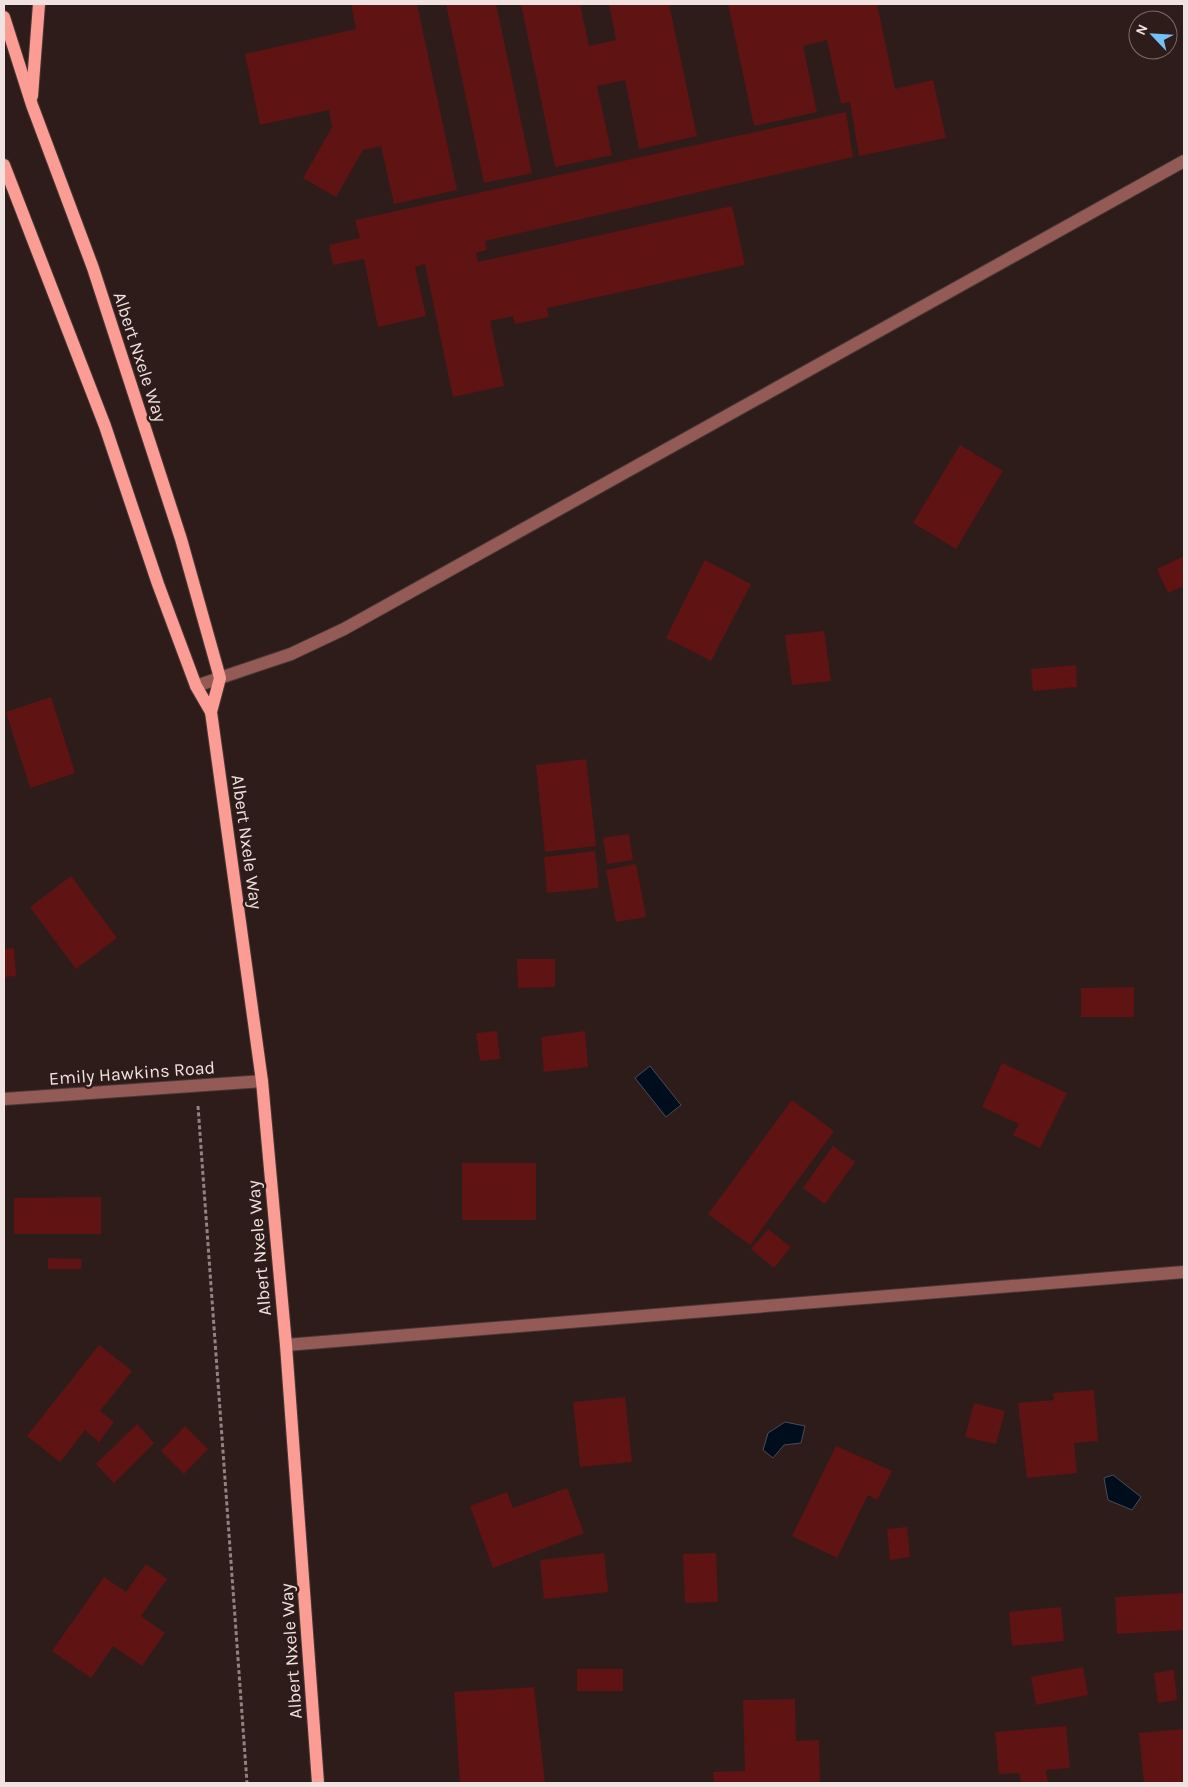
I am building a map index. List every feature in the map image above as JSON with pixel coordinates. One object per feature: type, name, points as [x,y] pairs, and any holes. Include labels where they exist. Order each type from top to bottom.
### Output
[{"type":"main road","points":[[32,105],[39,4]]},
{"type":"main road","name":"Albert Nxele Way","points":[[4,17],[32,105],[93,268],[181,539],[220,678],[211,712]]},
{"type":"main road","name":"Albert Nxele Way","points":[[4,165],[6,177],[105,426],[158,584],[196,686],[211,712],[262,1081],[286,1345],[318,1783]]},
{"type":"street","points":[[196,686],[291,654],[344,629],[1184,161]]},
{"type":"street","name":"Emily Hawkins Road","points":[[4,1100],[262,1081]]},
{"type":"street","points":[[286,1345],[1184,1272]]},
{"type":"path","points":[[197,1086],[247,1783]]},
{"type":"water","points":[[650,1066],[681,1105],[666,1117],[635,1078]]},
{"type":"water","points":[[785,1422],[805,1426],[801,1443],[784,1445],[773,1458],[763,1450],[768,1433]]},
{"type":"water","points":[[1113,1475],[1141,1497],[1132,1510],[1108,1500],[1104,1478]]},
{"type":"building","points":[[351,4],[417,4],[457,190],[394,204],[381,146],[363,150],[336,197],[303,178],[332,127],[329,110],[260,125],[245,54],[356,29]]},
{"type":"building","points":[[446,4],[496,4],[532,173],[484,183]]},
{"type":"building","points":[[521,4],[580,4],[589,46],[616,40],[609,4],[669,4],[697,136],[639,149],[625,80],[597,86],[612,155],[555,167]]},
{"type":"building","points":[[728,4],[877,4],[895,89],[933,80],[946,138],[859,156],[850,102],[841,104],[827,40],[803,46],[817,112],[754,126]]},
{"type":"building","points":[[846,112],[853,157],[485,241],[487,250],[476,253],[478,262],[732,206],[745,265],[547,308],[549,317],[515,324],[513,316],[490,321],[504,386],[453,397],[425,264],[415,267],[426,316],[378,327],[364,259],[333,265],[329,245],[360,238],[355,220]]},
{"type":"building","points":[[960,445],[1003,471],[956,549],[913,523]]},
{"type":"building","points":[[1184,556],[1184,586],[1168,593],[1157,569]]},
{"type":"building","points":[[705,560],[751,584],[711,661],[666,638]]},
{"type":"building","points":[[824,631],[831,681],[792,685],[785,635]]},
{"type":"building","points":[[1076,665],[1077,687],[1033,691],[1031,669]]},
{"type":"building","points":[[51,697],[75,773],[30,788],[6,712]]},
{"type":"building","points":[[586,759],[596,846],[545,852],[536,765]]},
{"type":"building","points":[[629,834],[633,860],[607,864],[603,838]]},
{"type":"building","points":[[595,851],[599,888],[547,893],[544,857]]},
{"type":"building","points":[[636,864],[646,917],[616,922],[606,870]]},
{"type":"building","points":[[71,876],[117,938],[76,969],[30,907]]},
{"type":"building","points":[[14,948],[16,976],[4,977],[4,949]]},
{"type":"building","points":[[517,959],[555,959],[555,987],[518,988]]},
{"type":"building","points":[[1134,987],[1134,1017],[1081,1017],[1081,988]]},
{"type":"building","points":[[497,1031],[500,1059],[480,1061],[476,1033]]},
{"type":"building","points":[[585,1031],[588,1067],[544,1072],[541,1037]]},
{"type":"building","points":[[1002,1063],[1067,1093],[1040,1148],[1013,1135],[1019,1124],[982,1107]]},
{"type":"building","points":[[792,1100],[834,1131],[750,1245],[708,1214]]},
{"type":"building","points":[[833,1146],[855,1162],[825,1204],[803,1188]]},
{"type":"building","points":[[462,1163],[536,1163],[536,1220],[462,1220]]},
{"type":"building","points":[[101,1197],[101,1234],[14,1234],[14,1198]]},
{"type":"building","points":[[768,1229],[791,1247],[774,1268],[751,1249]]},
{"type":"building","points":[[48,1258],[82,1259],[81,1269],[48,1269]]},
{"type":"building","points":[[99,1345],[132,1371],[100,1411],[114,1422],[99,1442],[85,1430],[60,1462],[27,1436]]},
{"type":"building","points":[[1094,1390],[1098,1441],[1074,1443],[1077,1473],[1027,1478],[1018,1403],[1054,1400],[1053,1393]]},
{"type":"building","points":[[625,1397],[632,1462],[580,1467],[573,1402]]},
{"type":"building","points":[[974,1403],[1005,1411],[996,1444],[965,1437]]},
{"type":"building","points":[[137,1424],[154,1443],[114,1483],[96,1464]]},
{"type":"building","points":[[185,1426],[208,1449],[184,1474],[161,1451]]},
{"type":"building","points":[[836,1446],[892,1471],[877,1500],[868,1495],[837,1558],[792,1536]]},
{"type":"building","points":[[567,1488],[584,1533],[493,1568],[470,1506],[507,1492],[513,1508]]},
{"type":"building","points":[[907,1527],[910,1557],[890,1560],[887,1529]]},
{"type":"building","points":[[604,1553],[608,1592],[544,1599],[540,1560]]},
{"type":"building","points":[[716,1553],[718,1602],[685,1603],[683,1554]]},
{"type":"building","points":[[146,1564],[167,1579],[141,1616],[165,1633],[142,1666],[113,1646],[91,1678],[52,1651],[104,1577],[126,1592]]},
{"type":"building","points":[[1184,1593],[1184,1630],[1117,1634],[1115,1597]]},
{"type":"building","points":[[1061,1607],[1064,1641],[1012,1646],[1009,1612]]},
{"type":"building","points":[[1083,1667],[1088,1695],[1036,1705],[1031,1677]]},
{"type":"building","points":[[577,1669],[623,1669],[623,1691],[577,1691]]},
{"type":"building","points":[[1174,1670],[1177,1700],[1158,1703],[1154,1673]]},
{"type":"building","points":[[534,1687],[545,1783],[460,1783],[454,1692]]},
{"type":"building","points":[[795,1699],[796,1741],[819,1740],[820,1783],[714,1783],[713,1772],[745,1771],[743,1700]]},
{"type":"building","points":[[1066,1726],[1070,1768],[1046,1770],[1048,1783],[1021,1783],[1019,1773],[999,1774],[995,1732]]},
{"type":"building","points":[[1184,1729],[1184,1783],[1144,1783],[1139,1733]]}]
